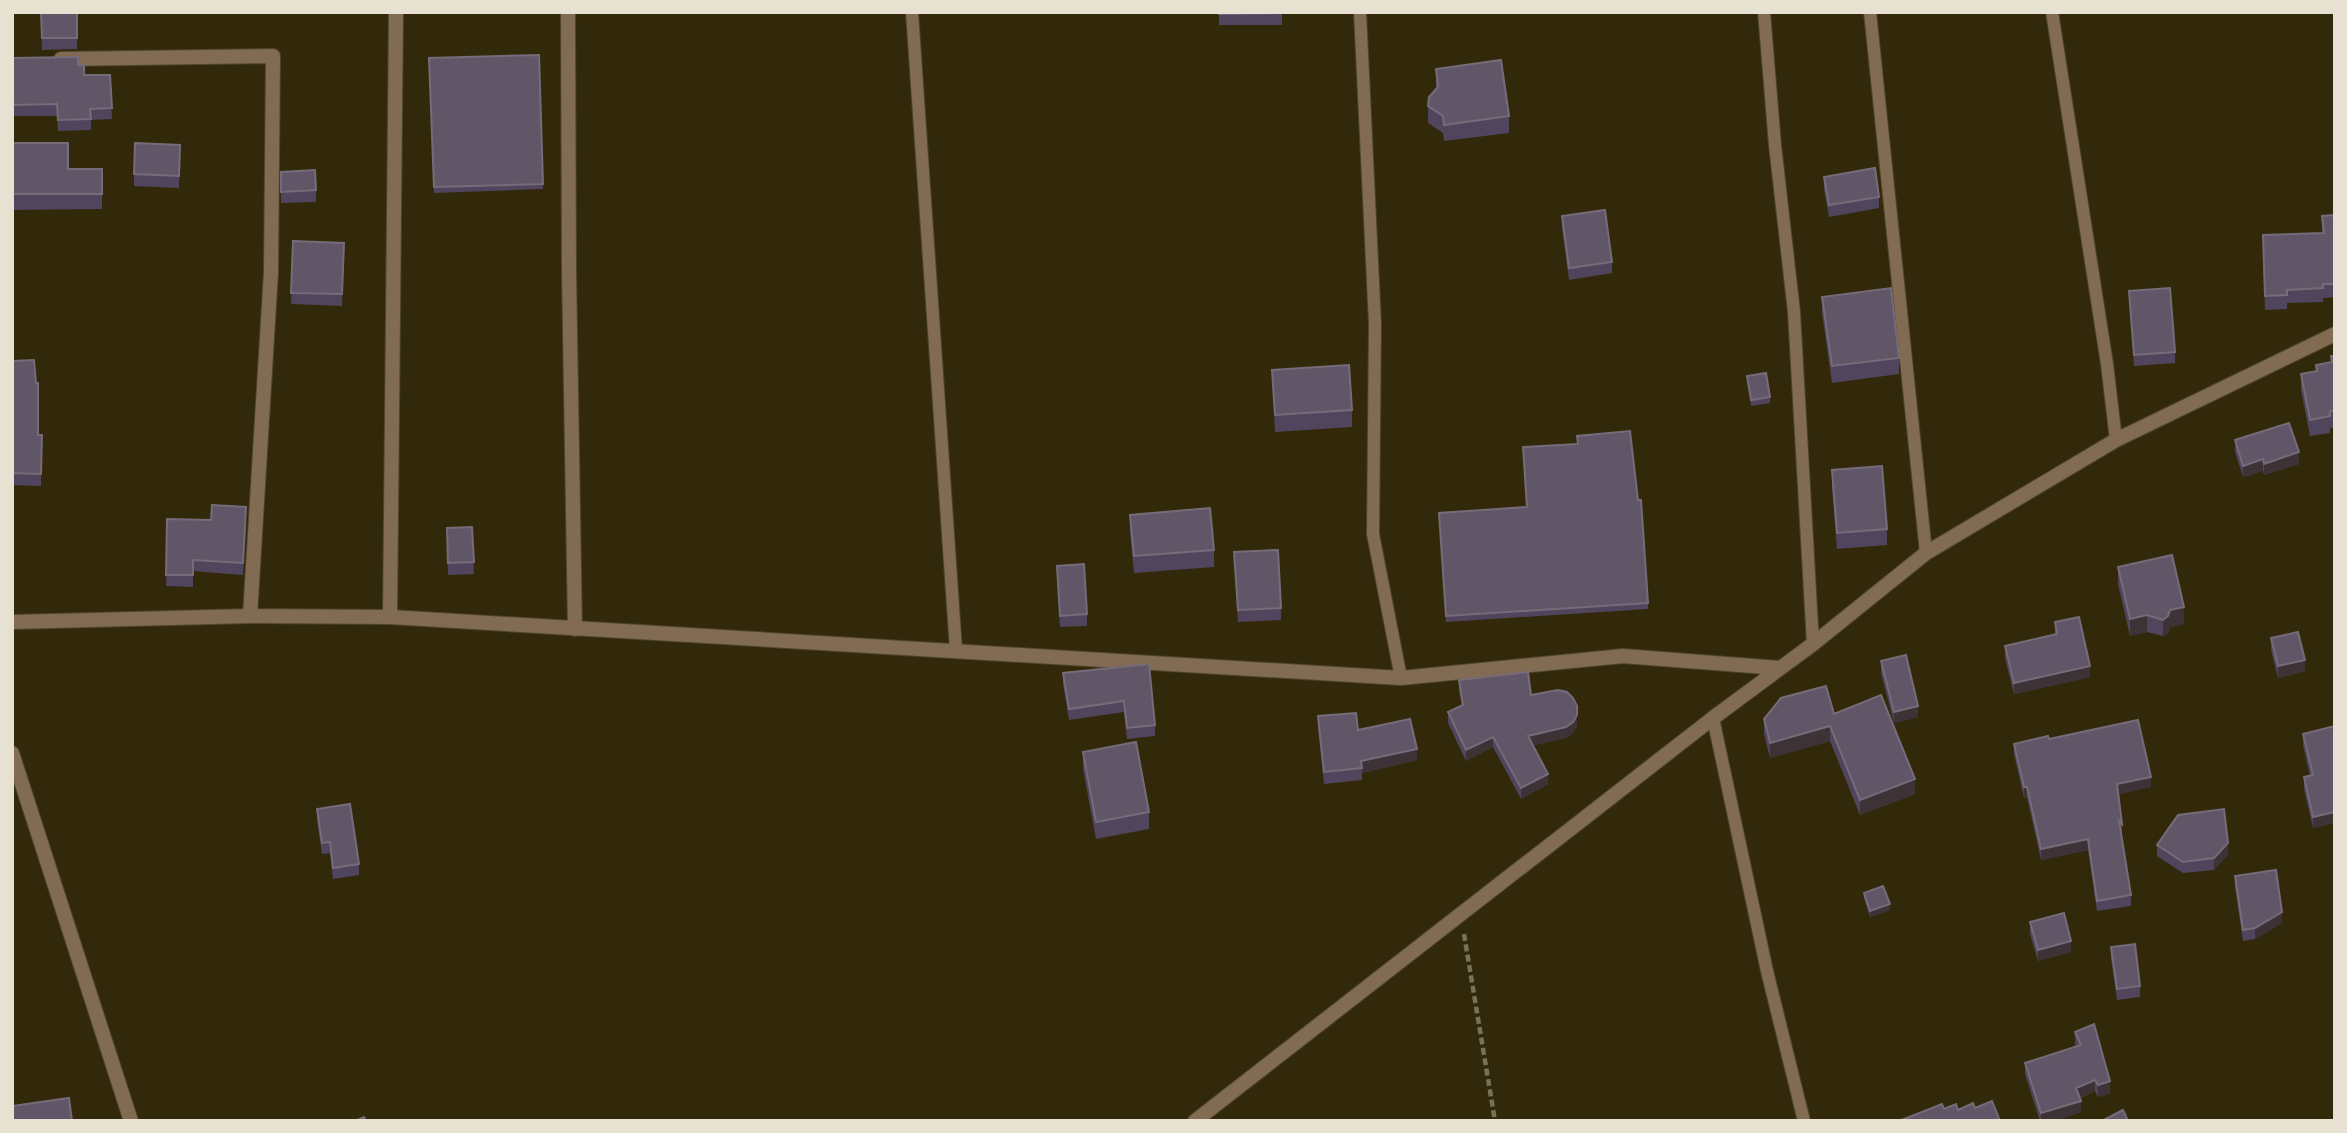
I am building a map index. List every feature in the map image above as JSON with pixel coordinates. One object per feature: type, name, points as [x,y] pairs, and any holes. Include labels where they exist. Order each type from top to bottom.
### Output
[{"type":"street","points":[[390,617],[396,12]]},
{"type":"street","points":[[568,12],[568,257],[575,629]]},
{"type":"street","points":[[40,59],[272,56],[271,272],[250,616]]},
{"type":"street","points":[[1195,1121],[1713,718],[1813,644],[1926,553],[2116,440],[2335,334]]},
{"type":"street","points":[[12,622],[250,616],[390,617],[1401,678],[1623,656],[1779,668]]},
{"type":"street","points":[[12,753],[131,1121]]},
{"type":"lane","points":[[912,12],[956,650]]},
{"type":"lane","points":[[1360,12],[1375,324],[1373,534],[1401,678]]},
{"type":"lane","points":[[1764,12],[1775,145],[1794,312],[1813,644]]},
{"type":"lane","points":[[1870,12],[1926,553]]},
{"type":"lane","points":[[2052,12],[2108,364],[2116,440]]},
{"type":"lane","points":[[1713,718],[1766,971],[1804,1121]]},
{"type":"path","points":[[1461,915],[1495,1121]]},
{"type":"building","points":[[41,12],[77,12],[77,38],[42,38]]},
{"type":"building","points":[[1282,12],[1282,13],[1219,14]]},
{"type":"building","points":[[539,55],[543,184],[434,187],[429,58]]},
{"type":"building","points":[[78,57],[78,65],[84,65],[84,75],[110,75],[112,108],[90,109],[91,119],[58,120],[57,104],[12,105],[12,58]]},
{"type":"building","points":[[1501,60],[1509,116],[1444,125],[1443,116],[1428,106],[1429,97],[1438,87],[1436,69]]},
{"type":"building","points":[[12,143],[68,143],[68,169],[102,169],[102,194],[12,194]]},
{"type":"building","points":[[135,143],[180,145],[179,176],[134,174]]},
{"type":"building","points":[[1875,168],[1879,197],[1829,205],[1824,177]]},
{"type":"building","points":[[315,170],[316,190],[281,192],[281,172]]},
{"type":"building","points":[[1605,210],[1612,262],[1569,268],[1562,216]]},
{"type":"building","points":[[2335,215],[2335,284],[2323,284],[2323,288],[2287,290],[2287,295],[2265,296],[2263,235],[2324,233],[2322,216]]},
{"type":"building","points":[[293,241],[344,243],[342,294],[291,293]]},
{"type":"building","points":[[1891,288],[1899,358],[1832,366],[1822,297]]},
{"type":"building","points":[[2170,288],[2175,352],[2134,355],[2129,291]]},
{"type":"building","points":[[2331,356],[2335,356],[2335,410],[2330,411],[2330,416],[2310,420],[2301,374],[2317,371],[2316,365],[2332,362]]},
{"type":"building","points":[[34,360],[38,383],[38,435],[42,435],[41,474],[12,473],[12,361]]},
{"type":"building","points":[[1349,365],[1352,410],[1275,415],[1272,370]]},
{"type":"building","points":[[1766,373],[1770,397],[1751,400],[1747,376]]},
{"type":"building","points":[[2289,423],[2299,452],[2264,464],[2263,459],[2243,466],[2235,440]]},
{"type":"building","points":[[1630,431],[1638,500],[1641,500],[1648,603],[1446,616],[1439,513],[1527,507],[1523,447],[1578,444],[1577,436]]},
{"type":"building","points":[[1882,466],[1887,529],[1837,533],[1832,470]]},
{"type":"building","points":[[212,505],[246,507],[243,563],[193,560],[193,575],[166,575],[167,519],[211,520]]},
{"type":"building","points":[[1210,508],[1214,550],[1134,556],[1130,515]]},
{"type":"building","points":[[472,527],[474,562],[448,563],[447,528]]},
{"type":"building","points":[[1278,550],[1281,608],[1238,610],[1234,552]]},
{"type":"building","points":[[2172,555],[2184,607],[2170,610],[2163,620],[2147,615],[2130,619],[2118,567]]},
{"type":"building","points":[[1084,564],[1087,614],[1060,616],[1057,566]]},
{"type":"building","points":[[2079,617],[2090,666],[2014,683],[2005,646],[2057,634],[2055,622]]},
{"type":"building","points":[[2298,632],[2305,660],[2278,666],[2271,638]]},
{"type":"building","points":[[1906,655],[1918,706],[1894,712],[1881,661]]},
{"type":"building","points":[[1149,664],[1155,725],[1127,728],[1124,701],[1069,709],[1063,673]]},
{"type":"building","points":[[1528,672],[1531,695],[1558,690],[1567,692],[1577,706],[1577,715],[1566,727],[1528,736],[1548,774],[1521,788],[1493,737],[1466,750],[1448,712],[1463,705],[1459,680]]},
{"type":"building","points":[[1826,686],[1834,714],[1881,695],[1915,779],[1860,800],[1830,726],[1770,743],[1764,719],[1781,698]]},
{"type":"building","points":[[1356,713],[1358,730],[1410,719],[1417,749],[1361,761],[1362,768],[1324,772],[1318,716]]},
{"type":"building","points":[[2138,720],[2151,777],[2117,784],[2122,824],[2119,821],[2131,895],[2097,901],[2088,839],[2041,849],[2014,744]]},
{"type":"building","points":[[2335,726],[2335,812],[2313,817],[2304,777],[2313,775],[2303,734]]},
{"type":"building","points":[[1136,742],[1149,812],[1096,822],[1083,752]]},
{"type":"building","points":[[350,804],[359,864],[333,868],[330,842],[322,843],[317,809]]},
{"type":"building","points":[[2224,809],[2228,843],[2214,858],[2183,862],[2157,845],[2178,815]]},
{"type":"building","points":[[2276,870],[2282,912],[2255,928],[2243,930],[2235,876]]},
{"type":"building","points":[[1883,886],[1890,904],[1870,911],[1864,893]]},
{"type":"building","points":[[2064,913],[2071,941],[2038,950],[2030,922]]},
{"type":"building","points":[[2135,944],[2140,986],[2117,989],[2111,947]]},
{"type":"building","points":[[2094,1024],[2110,1081],[2098,1085],[2095,1080],[2076,1088],[2081,1101],[2041,1113],[2025,1063],[2081,1045],[2075,1032]]},
{"type":"building","points":[[69,1098],[72,1121],[12,1121],[12,1106]]},
{"type":"building","points":[[1992,1101],[2000,1121],[1899,1121],[1942,1104],[1944,1109],[1956,1104],[1958,1110],[1973,1103],[1975,1108]]},
{"type":"building","points":[[2123,1110],[2128,1121],[2102,1121]]}]
